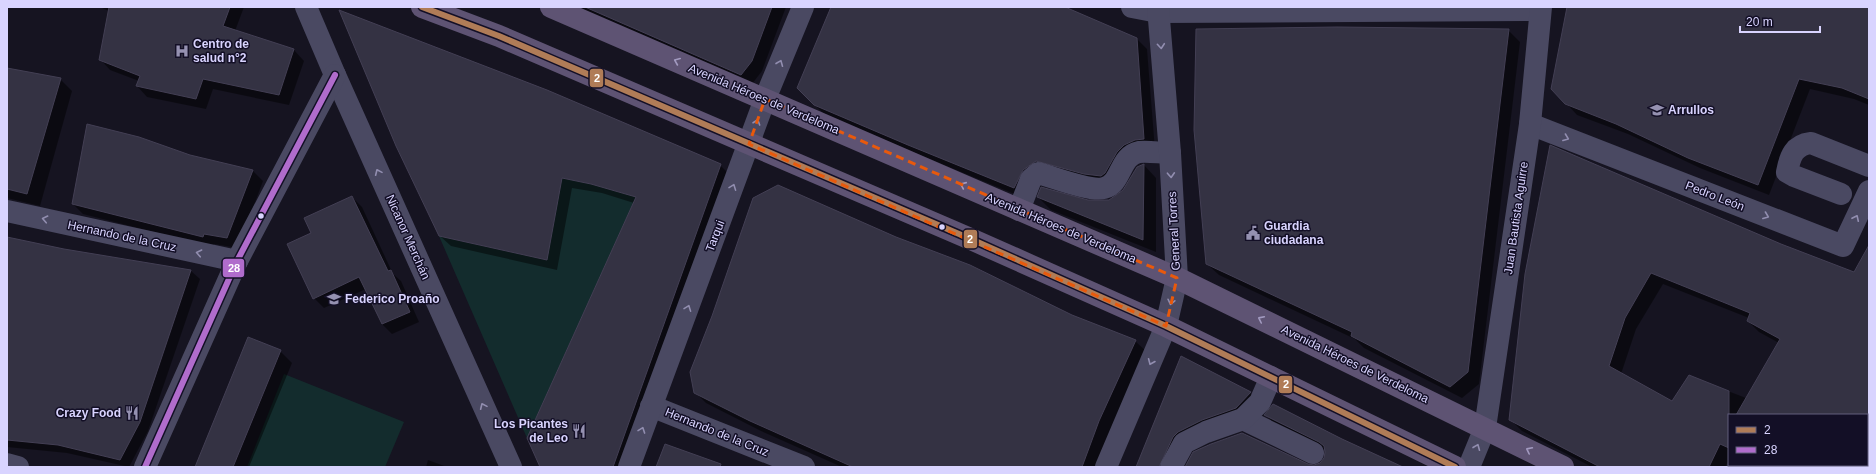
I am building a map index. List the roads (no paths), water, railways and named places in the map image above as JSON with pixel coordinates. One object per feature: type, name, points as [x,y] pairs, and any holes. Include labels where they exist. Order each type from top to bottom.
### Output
[{"type":"main road","points":[[422,7],[498,36],[973,240],[1166,326],[1455,467]]},
{"type":"main road","name":"Avenida Héroes de Verdeloma","points":[[550,7],[1177,278],[1563,467]]},
{"type":"street","name":"Nicanor Merchán","points":[[306,7],[511,467]]},
{"type":"street","name":"Tarqui","points":[[629,467],[750,144],[765,99],[803,7]]},
{"type":"street","points":[[1132,7],[1158,9],[1541,8]]},
{"type":"street","name":"Juan Bautista Aguirre","points":[[1469,467],[1485,428],[1530,124],[1541,8]]},
{"type":"street","name":"General Torres","points":[[1106,467],[1166,326],[1177,278],[1170,153],[1158,9]]},
{"type":"street","points":[[145,467],[237,261],[335,75]]},
{"type":"street","name":"Pedro León","points":[[1530,124],[1843,246],[1869,191]]},
{"type":"street","points":[[1842,194],[1787,172],[1792,153],[1801,144],[1811,143],[1869,166]]},
{"type":"street","points":[[1019,210],[1031,179],[1038,173],[1093,190],[1106,188],[1115,180],[1126,159],[1138,152],[1170,153]]},
{"type":"street","name":"Hernando de la Cruz","points":[[7,211],[237,261]]},
{"type":"street","points":[[1171,467],[1184,444],[1206,432],[1243,419],[1260,402],[1271,377]]},
{"type":"street","name":"Hernando de la Cruz","points":[[651,406],[804,467]]},
{"type":"street","points":[[1243,419],[1313,453]]},
{"type":"street","points":[[7,464],[18,467]]},
{"type":"place","name":"Centro de salud n°2","points":[[182,51]]},
{"type":"place","name":"Arrullos","points":[[1657,110]]},
{"type":"place","name":"Guardia ciudadana","points":[[1253,233]]},
{"type":"place","name":"Federico Proaño","points":[[334,299]]},
{"type":"place","name":"Crazy Food","points":[[132,413]]},
{"type":"place","name":"Los Picantes de Leo","points":[[579,431]]}]
